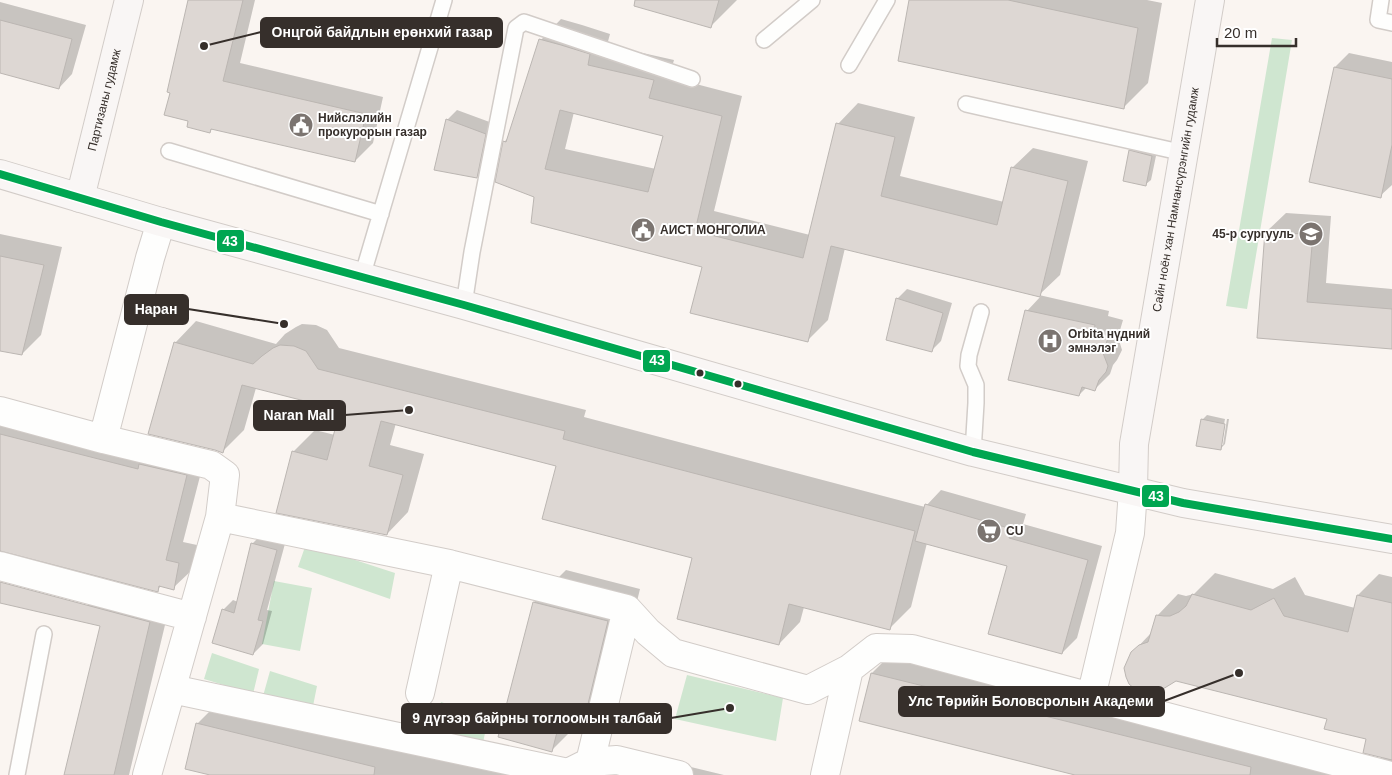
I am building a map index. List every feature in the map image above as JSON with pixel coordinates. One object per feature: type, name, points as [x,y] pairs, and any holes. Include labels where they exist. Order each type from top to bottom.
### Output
[{"type":"main road","name":"Партизаны гудамж","points":[[80,198],[128,0]]},
{"type":"main road","name":"Сайн ноён хан Намнансүрэнгийн гудамж","points":[[1134,490],[1134,444],[1210,0]]},
{"type":"main road","points":[[0,174],[161,222],[464,305],[973,452],[1183,502],[1392,539]]},
{"type":"street","points":[[103,440],[161,222]]},
{"type":"street","points":[[0,411],[103,440],[211,465],[225,475],[220,517],[147,775]]},
{"type":"street","points":[[1091,697],[1130,533],[1134,490]]},
{"type":"street","points":[[220,517],[449,564],[627,609],[648,632],[673,653],[808,690],[849,669],[876,648],[912,649],[1387,775]]},
{"type":"street","points":[[420,693],[449,564]]},
{"type":"street","points":[[0,566],[192,616]]},
{"type":"street","points":[[590,762],[627,609]]},
{"type":"street","points":[[825,775],[849,669]]},
{"type":"street","points":[[172,689],[568,773],[590,762],[616,760],[679,775]]},
{"type":"lane","points":[[362,277],[444,0]]},
{"type":"lane","points":[[764,40],[812,0]]},
{"type":"lane","points":[[849,65],[886,0]]},
{"type":"lane","points":[[1381,0],[1378,20],[1392,23]]},
{"type":"lane","points":[[464,305],[472,252],[516,28],[524,22],[692,79]]},
{"type":"lane","points":[[966,104],[1184,153]]},
{"type":"lane","points":[[169,151],[381,214]]},
{"type":"lane","points":[[973,452],[976,385],[968,366],[969,355],[981,312]]},
{"type":"lane","points":[[17,775],[44,634]]},
{"type":"green space","points":[[1272,38],[1292,40],[1247,309],[1226,306]]},
{"type":"green space","points":[[306,544],[395,573],[390,599],[298,567]]},
{"type":"green space","points":[[274,581],[312,588],[300,651],[262,644]]},
{"type":"green space","points":[[212,653],[259,669],[253,694],[204,679]]},
{"type":"green space","points":[[270,671],[317,686],[312,711],[263,696]]},
{"type":"green space","points":[[687,675],[783,698],[776,741],[675,719]]},
{"type":"green space","points":[[441,702],[488,718],[483,743],[434,728]]},
{"type":"building","points":[[188,0],[243,0],[223,81],[366,114],[355,162],[211,129],[210,133],[187,127],[188,121],[164,115],[170,93],[167,92]]},
{"type":"building","points":[[635,0],[719,0],[711,28],[634,6]]},
{"type":"building","points":[[909,0],[1008,0],[1138,28],[1124,109],[898,61]]},
{"type":"building","points":[[0,20],[72,39],[59,89],[0,73]]},
{"type":"building","points":[[539,39],[590,54],[588,65],[654,80],[649,98],[722,116],[695,231],[803,258],[836,123],[895,137],[881,196],[997,225],[1011,167],[1068,181],[1040,297],[831,246],[808,342],[690,313],[702,267],[531,223],[534,197],[495,182],[503,141],[506,142]],"holes":[[[560,110],[663,136],[648,192],[545,169]]]},
{"type":"building","points":[[1334,67],[1392,79],[1392,145],[1381,198],[1309,182]]},
{"type":"building","points":[[446,119],[486,134],[477,178],[434,170]]},
{"type":"building","points":[[1129,150],[1152,156],[1146,186],[1123,181]]},
{"type":"building","points":[[1265,231],[1313,235],[1307,302],[1392,309],[1392,349],[1257,338]]},
{"type":"building","points":[[0,256],[44,265],[22,355],[0,351]]},
{"type":"building","points":[[896,298],[943,313],[932,352],[886,340]]},
{"type":"building","points":[[1025,310],[1095,325],[1094,331],[1109,335],[1103,353],[1108,366],[1106,372],[1099,380],[1095,391],[1082,387],[1079,396],[1008,380]]},
{"type":"building","points":[[174,342],[253,364],[273,348],[280,345],[294,346],[306,351],[318,369],[565,431],[563,439],[915,531],[890,630],[789,604],[779,645],[677,619],[692,558],[542,519],[556,466],[381,421],[369,466],[403,475],[387,535],[276,513],[292,451],[327,460],[340,410],[242,385],[223,453],[148,434]]},
{"type":"building","points":[[1201,419],[1225,424],[1221,450],[1196,446]]},
{"type":"building","points":[[0,434],[138,469],[139,464],[187,475],[166,560],[179,563],[174,590],[159,586],[158,592],[0,551]]},
{"type":"building","points":[[925,504],[1012,529],[1009,538],[1088,560],[1062,654],[988,634],[1007,566],[915,541]]},
{"type":"building","points":[[251,543],[277,550],[258,620],[263,621],[253,655],[212,643],[222,609],[234,613]]},
{"type":"building","points":[[0,582],[150,622],[114,775],[64,775],[100,626],[0,603]]},
{"type":"building","points":[[1192,594],[1251,610],[1274,598],[1284,616],[1348,632],[1357,595],[1392,603],[1392,760],[1363,753],[1366,739],[1324,729],[1327,719],[1176,681],[1152,694],[1136,690],[1129,684],[1124,668],[1131,652],[1139,645],[1148,642],[1156,615],[1170,616],[1179,612],[1186,606]]},
{"type":"building","points":[[533,602],[608,621],[582,729],[559,724],[552,752],[498,737]]},
{"type":"building","points":[[871,673],[1251,767],[1250,775],[1075,775],[859,721]]},
{"type":"building","points":[[196,723],[375,767],[374,775],[210,775],[185,769]]},
{"type":"transit line","name":"43","points":[[0,174],[161,222],[464,305],[973,452],[1183,503],[1392,539]]},
{"type":"place","name":"Онцгой байдлын ерөнхий газар","points":[[204,46]]},
{"type":"place","name":"Нийслэлийн прокурорын газар","points":[[301,125]]},
{"type":"place","name":"АИСТ МОНГОЛИА","points":[[643,230]]},
{"type":"place","name":"45-р сургууль","points":[[1311,234]]},
{"type":"place","name":"Наран","points":[[284,324]]},
{"type":"place","name":"Orbita нүдний эмнэлэг","points":[[1050,341]]},
{"type":"place","name":"Naran Mall","points":[[409,410]]},
{"type":"place","name":"CU","points":[[989,531]]},
{"type":"place","name":"Улс Төрийн Боловсролын Академи","points":[[1239,673]]},
{"type":"place","name":"9 дүгээр байрны тоглоомын талбай","points":[[730,708]]}]
